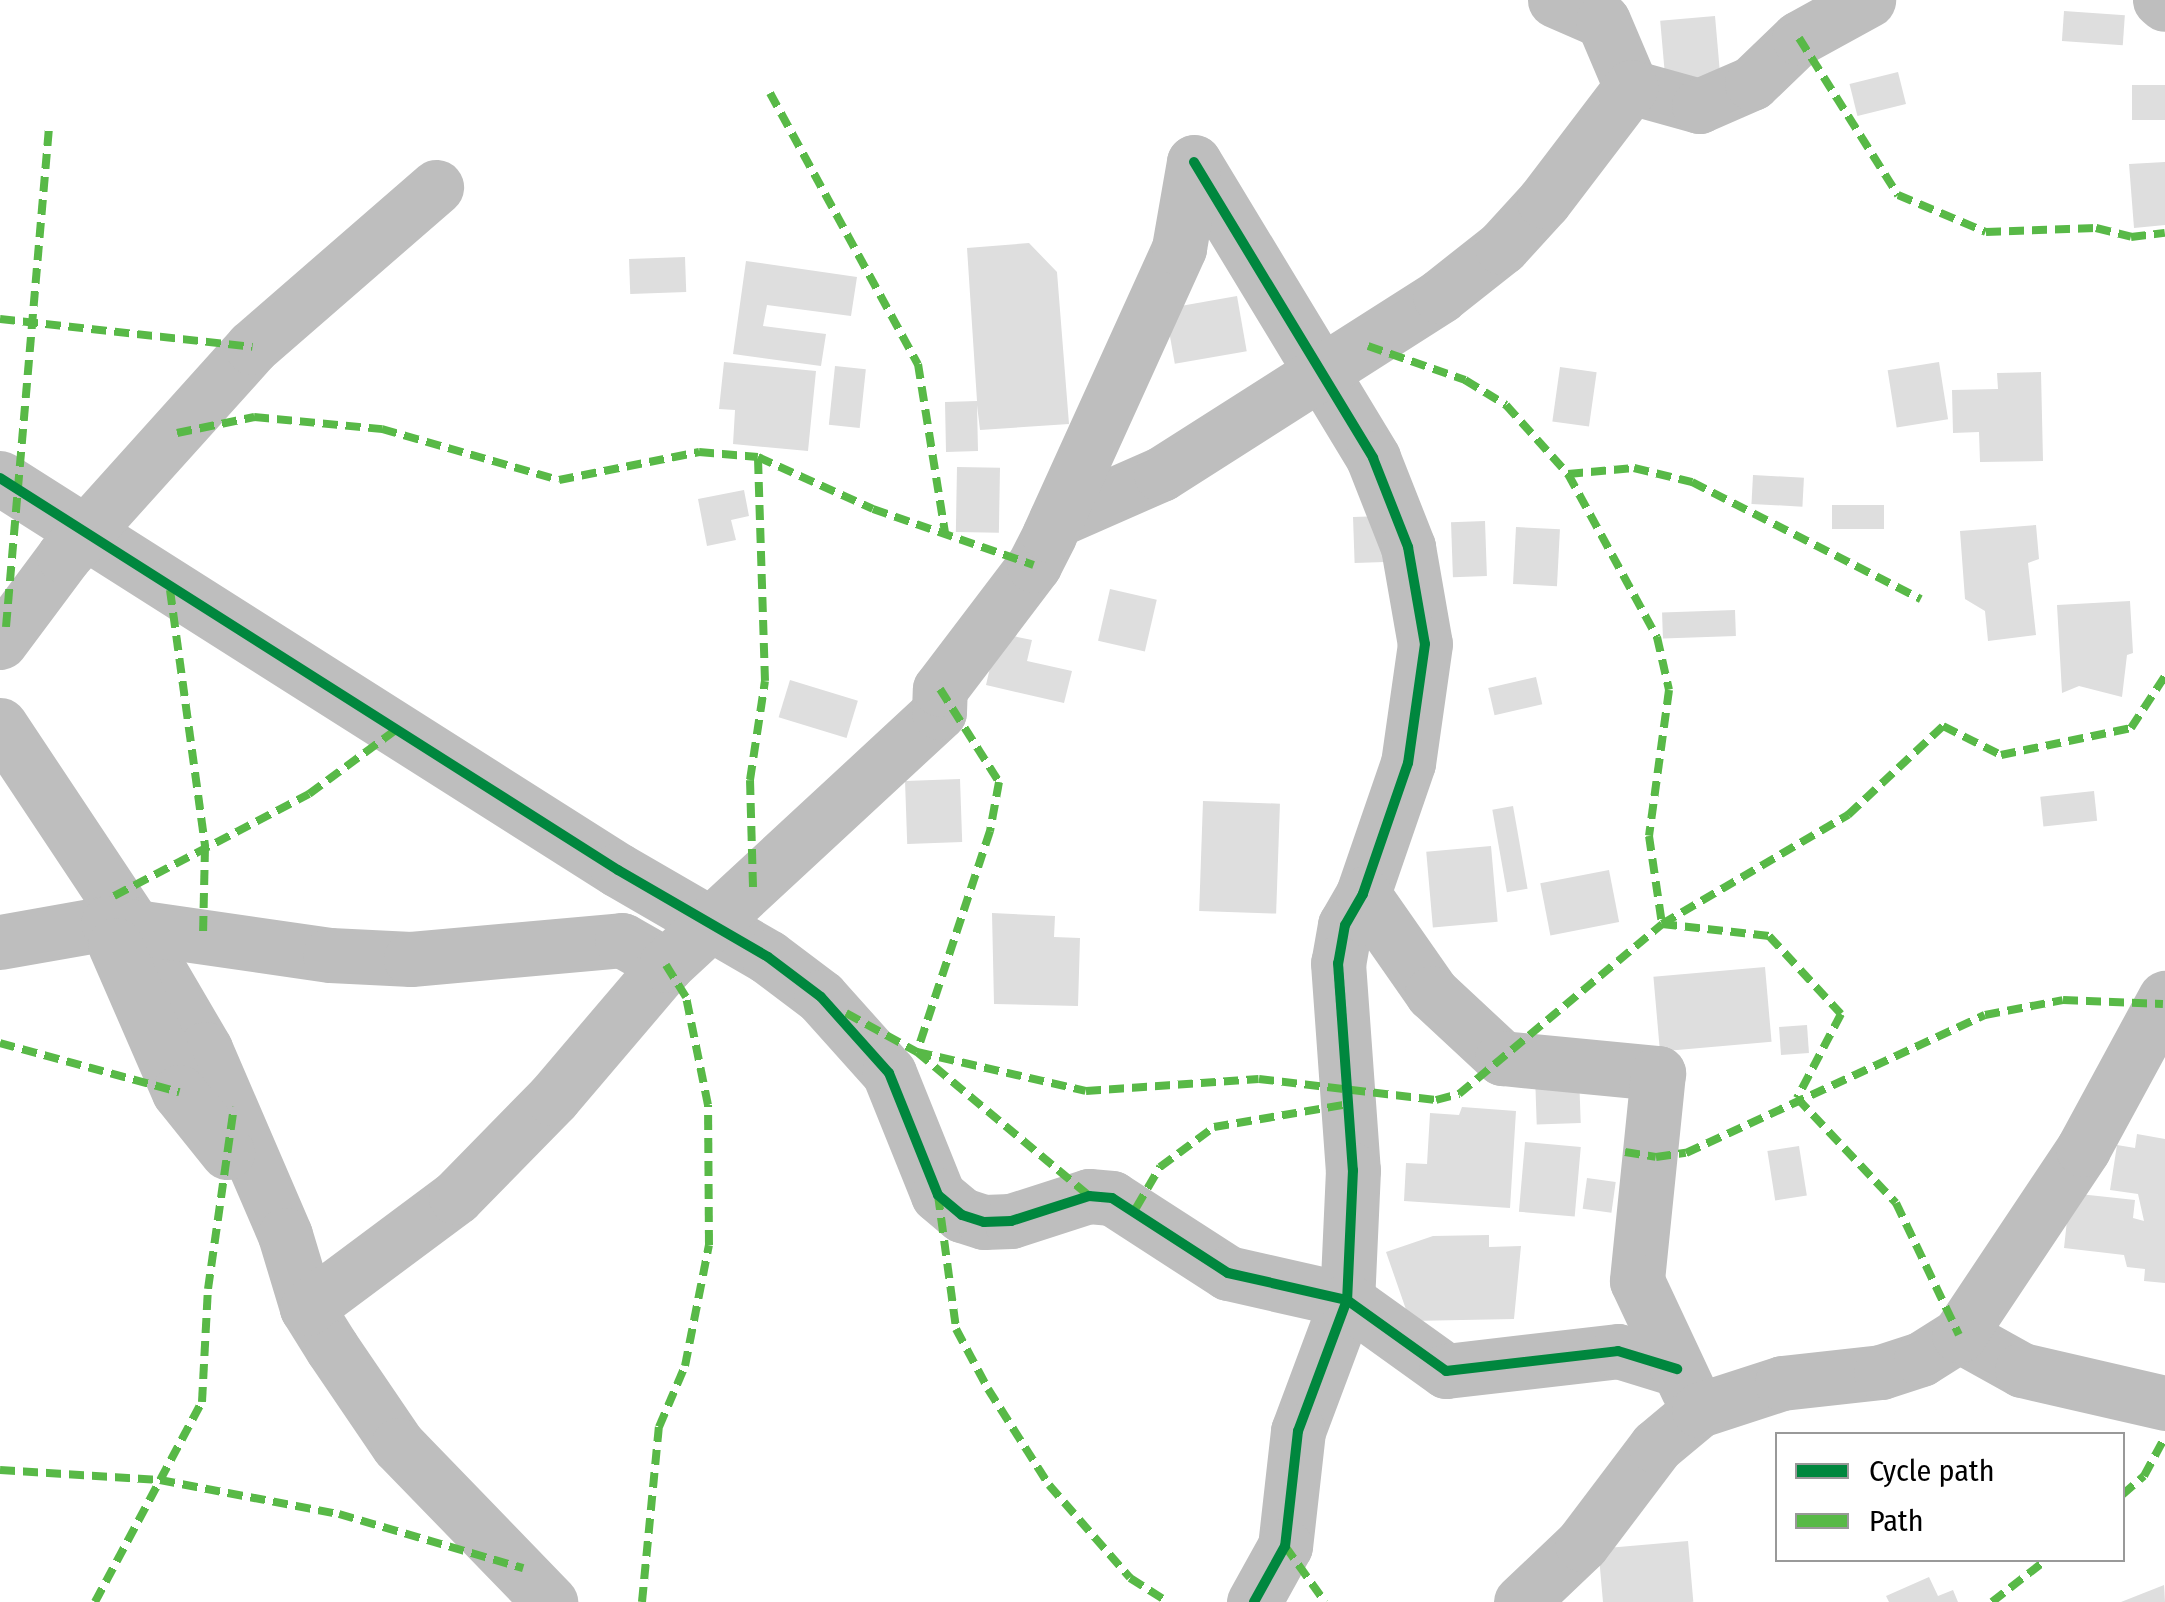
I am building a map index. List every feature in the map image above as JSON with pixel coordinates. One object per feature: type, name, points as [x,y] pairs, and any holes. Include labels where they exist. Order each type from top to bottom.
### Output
[{"type":"street","points":[[1556,0],[1602,21],[1631,87]]},
{"type":"street","points":[[1631,87],[1699,106],[1752,83],[1799,38],[1868,0]]},
{"type":"street","points":[[1056,520],[1162,474],[1324,374],[1502,246],[1631,87]]},
{"type":"street","points":[[307,1308],[456,1197],[553,1098],[666,965],[939,712],[940,688],[1034,565],[1056,520],[1178,248],[1194,162],[1324,374],[1392,499],[1425,644],[1408,763],[1363,894],[1345,925],[1338,962],[1353,1170],[1347,1300],[1298,1431],[1285,1546],[1254,1602]]},
{"type":"street","points":[[0,642],[87,532],[252,347],[436,187]]},
{"type":"street","points":[[0,478],[618,870],[712,923],[821,997],[862,1036],[889,1072],[938,1195],[962,1214],[984,1222],[1011,1221],[1088,1196],[1112,1198],[1228,1273],[1347,1300],[1446,1371],[1618,1352],[1688,1389],[1881,1372],[1921,1359],[1959,1334],[2152,1058],[2165,998]]},
{"type":"street","points":[[0,725],[234,1107],[307,1308],[398,1445],[550,1602]]},
{"type":"street","points":[[1363,894],[1432,993],[1502,1058],[1658,1074],[1637,1280],[1688,1389]]},
{"type":"street","points":[[0,942],[72,924],[120,924],[330,955],[411,960],[622,940],[666,965]]},
{"type":"street","points":[[120,924],[152,1041],[178,1092],[227,1152]]},
{"type":"street","points":[[1959,1334],[2022,1370],[2165,1402]]},
{"type":"street","points":[[1520,1602],[1582,1544],[1656,1446],[1688,1389]]},
{"type":"building","points":[[2064,11],[2125,15],[2123,45],[2062,41]]},
{"type":"building","points":[[1715,16],[1721,81],[1666,86],[1660,21]]},
{"type":"building","points":[[1898,72],[1906,104],[1857,116],[1849,84]]},
{"type":"building","points":[[2132,85],[2165,85],[2165,120],[2132,120]]},
{"type":"building","points":[[2165,162],[2165,225],[2134,228],[2129,164]]},
{"type":"building","points":[[1029,243],[1057,272],[1069,424],[980,430],[977,405],[978,451],[946,452],[945,402],[977,401],[967,248]]},
{"type":"building","points":[[685,257],[686,292],[630,294],[629,259]]},
{"type":"building","points":[[746,261],[857,277],[851,316],[767,305],[763,326],[826,334],[821,366],[733,354]]},
{"type":"building","points":[[1237,296],[1247,351],[1175,364],[1165,309]]},
{"type":"building","points":[[724,362],[816,371],[808,451],[733,444],[735,410],[719,409]]},
{"type":"building","points":[[1939,362],[1948,419],[1897,427],[1888,370]]},
{"type":"building","points":[[835,366],[866,369],[860,428],[829,425]]},
{"type":"building","points":[[1560,367],[1597,372],[1589,427],[1552,421]]},
{"type":"building","points":[[2041,372],[2043,461],[1980,462],[1979,432],[1953,433],[1952,390],[1998,389],[1997,373]]},
{"type":"building","points":[[957,467],[1000,468],[999,533],[956,532]]},
{"type":"building","points":[[1753,475],[1804,478],[1802,507],[1751,504]]},
{"type":"building","points":[[744,490],[749,516],[731,520],[736,540],[707,546],[698,499]]},
{"type":"building","points":[[1832,505],[1884,505],[1884,529],[1832,529]]},
{"type":"building","points":[[1383,516],[1385,562],[1355,563],[1353,517]]},
{"type":"building","points":[[1485,521],[1487,576],[1453,577],[1451,522]]},
{"type":"building","points":[[2036,525],[2039,559],[2028,563],[2036,635],[1988,641],[1985,611],[1965,599],[1960,531]]},
{"type":"building","points":[[1516,527],[1560,529],[1557,586],[1513,584]]},
{"type":"building","points":[[1110,589],[1157,600],[1145,651],[1098,641]]},
{"type":"building","points":[[2130,601],[2133,653],[2127,655],[2122,697],[2079,686],[2062,693],[2057,605]]},
{"type":"building","points":[[1735,610],[1736,636],[1663,639],[1662,613]]},
{"type":"building","points":[[998,633],[1032,640],[1027,661],[1072,671],[1064,703],[986,685]]},
{"type":"building","points":[[1536,677],[1542,704],[1495,715],[1488,688]]},
{"type":"building","points":[[790,680],[858,701],[846,738],[779,717]]},
{"type":"building","points":[[960,779],[962,842],[907,844],[905,781]]},
{"type":"building","points":[[2094,791],[2097,821],[2043,826],[2040,797]]},
{"type":"building","points":[[1203,801],[1280,804],[1276,914],[1199,911]]},
{"type":"building","points":[[1513,806],[1528,889],[1507,892],[1492,810]]},
{"type":"building","points":[[1491,846],[1498,922],[1433,927],[1426,852]]},
{"type":"building","points":[[1609,870],[1619,922],[1550,935],[1540,883]]},
{"type":"building","points":[[992,913],[1055,916],[1054,937],[1080,938],[1078,1006],[994,1004]]},
{"type":"building","points":[[1765,967],[1772,1042],[1660,1051],[1653,977]]},
{"type":"building","points":[[1807,1025],[1809,1053],[1781,1055],[1779,1027]]},
{"type":"building","points":[[1579,1074],[1581,1123],[1537,1125],[1535,1076]]},
{"type":"building","points":[[1462,1107],[1516,1111],[1510,1208],[1404,1201],[1406,1163],[1427,1164],[1430,1113],[1459,1115]]},
{"type":"building","points":[[2137,1134],[2165,1139],[2165,1283],[2144,1281],[2145,1269],[2127,1267],[2124,1255],[2064,1248],[2070,1193],[2135,1200],[2133,1218],[2144,1221],[2138,1194],[2110,1190],[2117,1145],[2135,1148]]},
{"type":"building","points":[[1525,1142],[1581,1147],[1575,1217],[1519,1212]]},
{"type":"building","points":[[1799,1146],[1807,1195],[1775,1200],[1767,1151]]},
{"type":"building","points":[[1587,1178],[1616,1182],[1611,1213],[1583,1209]]},
{"type":"building","points":[[1489,1235],[1489,1247],[1521,1246],[1514,1319],[1410,1321],[1386,1252],[1433,1236]]},
{"type":"building","points":[[1688,1541],[1693,1602],[1603,1602],[1598,1549]]},
{"type":"building","points":[[1929,1577],[1938,1596],[1953,1590],[1958,1602],[1889,1602],[1886,1596]]},
{"type":"building","points":[[2164,1585],[2165,1602],[2121,1602]]},
{"type":"marked path","points":[[1799,38],[1898,195],[1986,232],[2096,228],[2131,237],[2165,233]]},
{"type":"marked path","points":[[770,93],[918,364],[945,533]]},
{"type":"marked path","points":[[6,627],[49,127]]},
{"type":"marked path","points":[[0,319],[252,347]]},
{"type":"marked path","points":[[1368,346],[1465,380],[1506,405],[1568,474],[1657,637],[1669,690],[1649,836],[1662,924],[1769,936],[1841,1014],[1797,1098],[1896,1203],[1959,1335]]},
{"type":"marked path","points":[[177,433],[254,417],[382,429],[559,480],[699,452],[758,457],[873,509],[1034,565]]},
{"type":"marked path","points":[[753,887],[750,780],[765,681],[758,457]]},
{"type":"marked path","points":[[1568,474],[1634,468],[1692,482],[1921,599]]},
{"type":"marked path","points":[[170,590],[205,847],[203,938]]},
{"type":"marked path","points":[[846,1013],[917,1052],[1086,1091],[1259,1079],[1436,1100],[1459,1094],[1662,924],[1848,815],[1943,726],[2001,755],[2131,728],[2165,676]]},
{"type":"marked path","points":[[940,689],[999,782],[990,831],[917,1052],[1089,1196]]},
{"type":"marked path","points":[[114,896],[309,794],[397,729]]},
{"type":"marked path","points":[[642,1602],[659,1427],[685,1366],[709,1245],[708,1105],[686,997],[666,965]]},
{"type":"marked path","points":[[1625,1152],[1656,1157],[1686,1153],[1985,1015],[2063,1000],[2163,1004]]},
{"type":"marked path","points":[[0,1043],[179,1092]]},
{"type":"marked path","points":[[1136,1208],[1160,1167],[1214,1127],[1348,1104]]},
{"type":"marked path","points":[[95,1602],[202,1402],[208,1289],[234,1107]]},
{"type":"marked path","points":[[938,1195],[956,1329],[988,1389],[1049,1485],[1130,1578],[1168,1602]]},
{"type":"marked path","points":[[2125,1492],[2144,1476],[2165,1437]]},
{"type":"marked path","points":[[0,1470],[160,1480],[339,1514],[523,1568]]},
{"type":"marked path","points":[[1285,1546],[1325,1602]]},
{"type":"marked path","points":[[1992,1602],[2043,1562]]},
{"type":"cycle path","points":[[1194,162],[1373,458],[1408,547],[1425,644],[1408,763],[1363,894],[1345,925],[1338,963],[1353,1170],[1347,1300],[1298,1431],[1285,1546],[1254,1602]]},
{"type":"cycle path","points":[[0,478],[618,870],[768,957],[821,997],[889,1073],[938,1195],[962,1215],[984,1222],[1011,1221],[1089,1196],[1112,1198],[1228,1273],[1347,1300],[1446,1371],[1618,1351],[1677,1369]]}]
